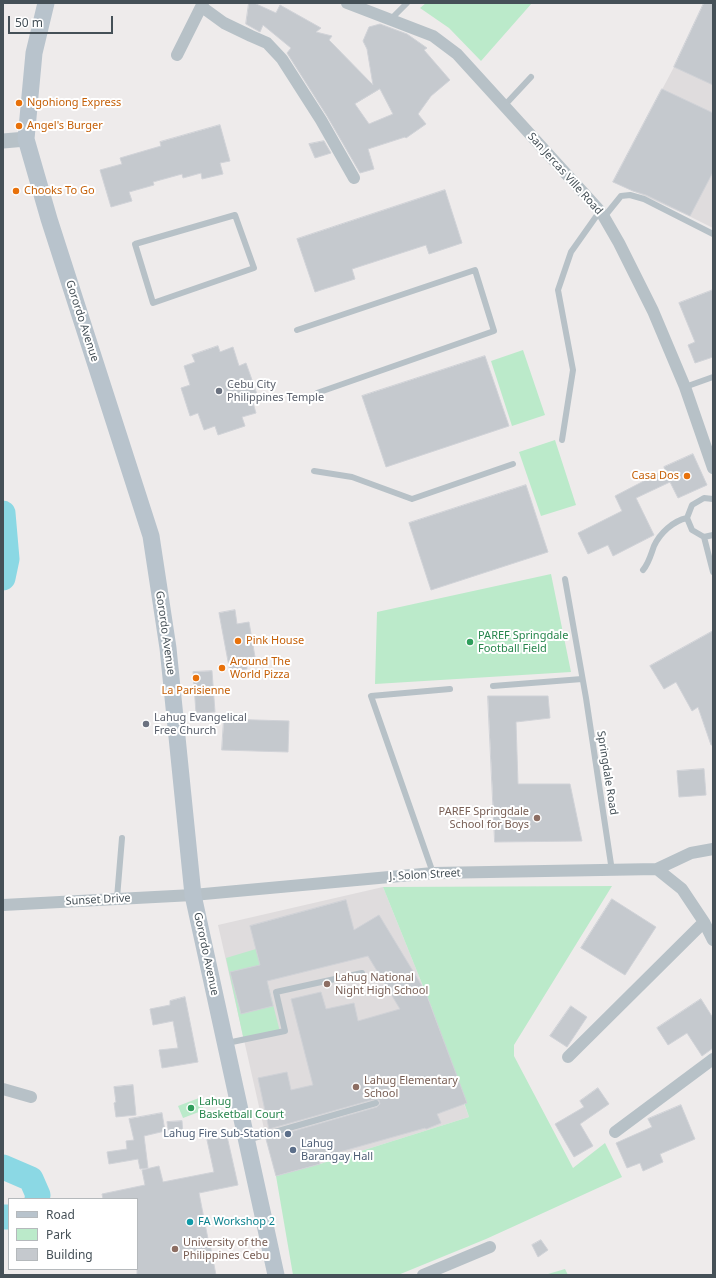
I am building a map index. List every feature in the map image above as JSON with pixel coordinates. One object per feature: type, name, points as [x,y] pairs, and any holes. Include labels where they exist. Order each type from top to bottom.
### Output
[{"type":"main road","name":"Gorordo Avenue","points":[[46,3],[34,53],[26,139],[49,219],[151,536],[168,648],[193,895],[276,1275]]},
{"type":"street","name":"San Jercas Ville Road","points":[[347,3],[433,36],[457,54],[602,214],[619,243],[653,311],[685,387],[713,468]]},
{"type":"street","points":[[177,54],[202,5],[224,22],[267,43],[282,59],[321,120],[354,178]]},
{"type":"street","points":[[3,141],[26,139]]},
{"type":"street","name":"J. Solon Street","points":[[193,895],[433,873],[657,869],[691,853],[713,849]]},
{"type":"street","points":[[657,869],[682,889],[704,922],[713,940]]},
{"type":"street","name":"Sunset Drive","points":[[3,905],[193,895]]},
{"type":"street","points":[[568,1057],[704,922]]},
{"type":"street","points":[[615,1132],[713,1060]]},
{"type":"street","points":[[3,1089],[31,1097]]},
{"type":"street","points":[[423,1275],[490,1247]]},
{"type":"lane","points":[[390,20],[407,3]]},
{"type":"lane","points":[[504,106],[531,77]]},
{"type":"lane","points":[[562,440],[573,370],[558,290],[571,252],[602,214],[621,196],[630,195],[644,199],[713,234]]},
{"type":"lane","points":[[235,215],[254,268],[153,303],[135,244],[235,215]]},
{"type":"lane","points":[[297,330],[475,270],[494,331],[317,393]]},
{"type":"lane","points":[[685,387],[713,378]]},
{"type":"lane","points":[[314,471],[352,477],[412,499],[513,464]]},
{"type":"lane","points":[[713,499],[704,498],[692,505],[687,518],[692,530],[704,537],[713,535]]},
{"type":"lane","points":[[643,570],[655,545],[663,533],[679,520],[687,518]]},
{"type":"lane","points":[[704,537],[713,572]]},
{"type":"lane","name":"Springdale Road","points":[[565,579],[612,871]]},
{"type":"lane","points":[[493,686],[582,679]]},
{"type":"lane","points":[[433,873],[371,696],[450,689]]},
{"type":"lane","points":[[117,898],[122,838]]},
{"type":"lane","points":[[226,1043],[285,1031],[276,992],[362,973]]},
{"type":"lane","points":[[246,1140],[376,1103]]},
{"type":"shaded area","points":[[713,3],[713,228],[613,182],[674,67]]},
{"type":"shaded area","points":[[383,887],[431,1006],[447,1057],[469,1117],[320,1164],[318,1158],[267,1142],[218,925]]},
{"type":"green space","points":[[426,3],[532,3],[481,61],[449,28],[420,8]]},
{"type":"green space","points":[[523,350],[545,415],[512,426],[491,361]]},
{"type":"green space","points":[[555,440],[576,505],[541,516],[519,452]]},
{"type":"green space","name":"PAREF Springdale Football Field","points":[[551,574],[571,672],[375,684],[377,612]]},
{"type":"green space","points":[[612,886],[514,1045],[514,1056],[573,1168],[605,1143],[622,1177],[486,1239],[398,1275],[293,1275],[276,1176],[320,1164],[469,1117],[431,1006],[383,887]]},
{"type":"green space","points":[[256,949],[263,965],[280,1032],[244,1041],[226,958]]},
{"type":"green space","name":"Lahug Basketball Court","points":[[199,1098],[204,1110],[183,1118],[178,1106]]},
{"type":"green space","points":[[565,1269],[568,1275],[547,1275],[548,1274]]},
{"type":"building","points":[[249,3],[254,3],[276,13],[280,5],[321,28],[316,32],[332,36],[329,40],[373,85],[367,49],[363,41],[369,27],[380,24],[407,34],[427,48],[424,50],[450,80],[431,96],[418,114],[426,124],[406,138],[405,137],[368,149],[374,169],[360,173],[327,116],[287,53],[291,48],[263,25],[260,32],[246,24]],"holes":[[[380,89],[393,114],[369,124],[355,104]]]},
{"type":"building","points":[[704,3],[713,3],[713,85],[674,67]]},
{"type":"building","points":[[662,89],[713,113],[713,172],[690,216],[646,195],[613,182]]},
{"type":"building","points":[[220,125],[230,161],[220,163],[223,174],[202,179],[201,173],[183,178],[182,174],[153,182],[154,185],[129,192],[132,201],[111,207],[100,170],[122,164],[120,158],[161,146],[160,142]]},
{"type":"building","points":[[324,141],[331,153],[315,158],[309,144]]},
{"type":"building","points":[[445,190],[462,243],[429,254],[426,245],[352,269],[355,279],[315,292],[297,239]]},
{"type":"building","points":[[713,290],[713,357],[695,363],[688,345],[695,342],[679,303]]},
{"type":"building","name":"Cebu City Philippines Temple","points":[[218,346],[220,352],[233,347],[239,366],[246,363],[257,394],[251,396],[256,413],[242,417],[245,426],[218,435],[215,426],[204,430],[198,413],[190,416],[181,388],[190,385],[184,366],[195,362],[192,355]]},
{"type":"building","points":[[485,356],[509,426],[386,467],[362,396]]},
{"type":"building","points":[[693,454],[707,485],[678,498],[670,482],[636,498],[654,535],[613,556],[608,545],[588,554],[578,533],[622,511],[615,496],[665,470],[664,467]]},
{"type":"building","points":[[526,485],[548,552],[431,590],[409,523]]},
{"type":"building","name":"Pink House","points":[[235,610],[237,624],[249,622],[255,657],[246,658],[247,669],[230,672],[219,613]]},
{"type":"building","points":[[713,631],[713,745],[711,745],[698,707],[692,711],[676,682],[664,689],[650,666]]},
{"type":"building","points":[[212,671],[215,712],[196,713],[193,672]]},
{"type":"building","points":[[488,696],[548,696],[550,718],[516,722],[518,784],[570,784],[582,841],[495,842]]},
{"type":"building","points":[[224,719],[289,721],[288,752],[222,750]]},
{"type":"building","points":[[704,769],[706,795],[679,797],[677,771]]},
{"type":"building","points":[[612,899],[656,927],[625,975],[581,948]]},
{"type":"building","points":[[346,900],[354,930],[379,915],[428,996],[467,1103],[437,1114],[441,1123],[426,1129],[425,1128],[318,1158],[320,1164],[276,1176],[266,1139],[377,1107],[380,1104],[379,1100],[375,1099],[269,1129],[258,1078],[287,1072],[291,1090],[313,1085],[291,999],[321,992],[326,1009],[354,1003],[358,1021],[400,1009],[368,956],[267,981],[273,1006],[241,1014],[230,972],[260,965],[250,926]]},
{"type":"building","points":[[185,997],[198,1062],[162,1068],[159,1050],[178,1048],[173,1021],[153,1025],[150,1009],[170,1005],[170,1001]]},
{"type":"building","points":[[701,999],[713,1018],[713,1048],[702,1056],[687,1033],[668,1045],[657,1028]]},
{"type":"building","points":[[571,1006],[587,1017],[567,1047],[550,1036]]},
{"type":"building","points":[[133,1085],[136,1115],[116,1117],[114,1087]]},
{"type":"building","points":[[598,1088],[609,1104],[580,1124],[593,1146],[574,1157],[555,1124],[584,1107],[580,1101]]},
{"type":"building","points":[[681,1105],[695,1139],[660,1154],[663,1162],[643,1171],[640,1163],[627,1168],[616,1143],[652,1127],[648,1119]]},
{"type":"building","points":[[162,1113],[165,1131],[144,1136],[148,1168],[140,1169],[138,1159],[109,1164],[107,1152],[127,1149],[126,1141],[134,1140],[129,1119]]},
{"type":"building","points":[[182,1121],[183,1134],[169,1136],[167,1122]]},
{"type":"building","name":"University of the Philippines Cebu","points":[[227,1136],[238,1185],[199,1193],[216,1275],[137,1275],[138,1198],[103,1198],[102,1194],[145,1185],[142,1170],[159,1166],[163,1182],[214,1172],[207,1140]]},
{"type":"building","points":[[541,1240],[548,1250],[538,1257],[532,1245]]},
{"type":"waterway","points":[[3,513],[7,559],[3,578]]},
{"type":"waterway","points":[[3,1167],[31,1179],[38,1195],[37,1198]]},
{"type":"waterway","points":[[3,1217],[8,1217]]},
{"type":"place","name":"Ngohiong Express","points":[[19,103]]},
{"type":"place","name":"Angel's Burger","points":[[19,126]]},
{"type":"place","name":"Chooks To Go","points":[[16,191]]},
{"type":"place","name":"Cebu City Philippines Temple","points":[[219,391]]},
{"type":"place","name":"Casa Dos","points":[[687,476]]},
{"type":"place","name":"Pink House","points":[[238,641]]},
{"type":"place","name":"PAREF Springdale Football Field","points":[[470,642]]},
{"type":"place","name":"Around The World Pizza","points":[[222,668]]},
{"type":"place","name":"La Parisienne","points":[[196,678]]},
{"type":"place","name":"Lahug Evangelical Free Church","points":[[146,724]]},
{"type":"place","name":"PAREF Springdale School for Boys","points":[[537,818]]},
{"type":"place","name":"Lahug National Night High School","points":[[327,984]]},
{"type":"place","name":"Lahug Elementary School","points":[[356,1087]]},
{"type":"place","name":"Lahug Basketball Court","points":[[191,1108]]},
{"type":"place","name":"Lahug Fire Sub-Station","points":[[288,1134]]},
{"type":"place","name":"Lahug Barangay Hall","points":[[293,1150]]},
{"type":"place","name":"FA Workshop 2","points":[[190,1222]]},
{"type":"place","name":"University of the Philippines Cebu","points":[[175,1249]]}]
